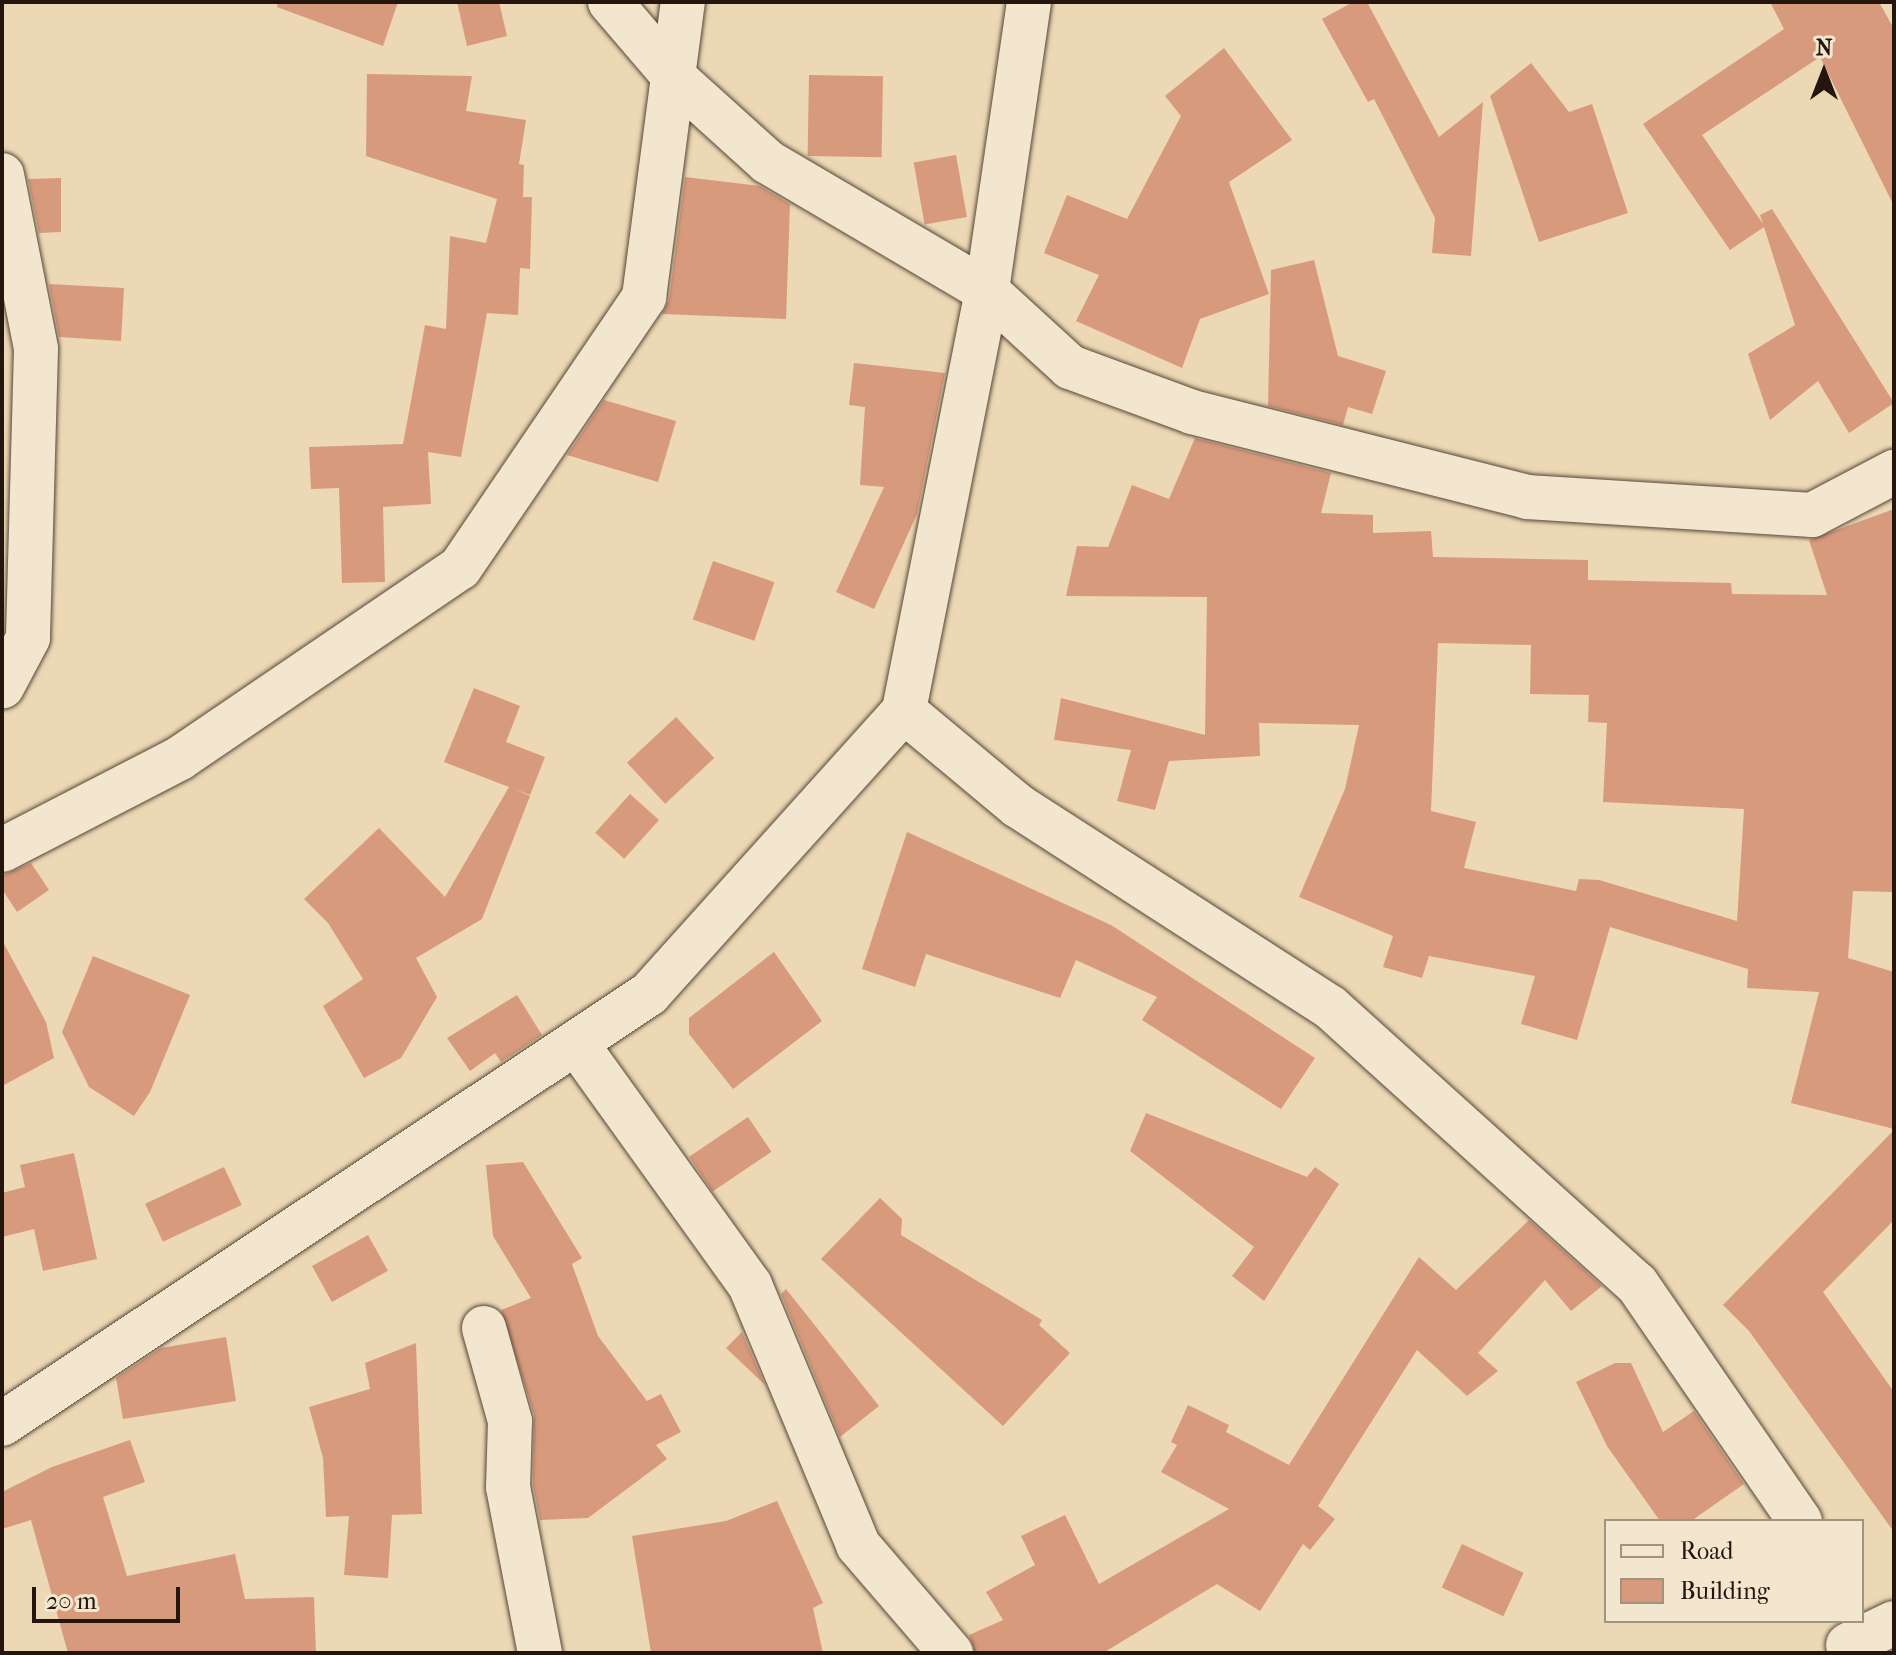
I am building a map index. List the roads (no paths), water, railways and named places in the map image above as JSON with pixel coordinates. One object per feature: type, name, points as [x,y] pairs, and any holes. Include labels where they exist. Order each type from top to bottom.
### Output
[{"type":"street","points":[[610,2],[676,79],[768,162],[987,291],[1070,367],[1192,412],[1527,497],[1812,515],[1894,472]]},
{"type":"street","points":[[2,850],[180,758],[460,568],[644,297],[676,79],[683,2]]},
{"type":"street","points":[[2,1424],[649,994],[904,711],[987,291],[1029,2]]},
{"type":"street","points":[[2,175],[36,349],[28,638],[2,687]]},
{"type":"street","points":[[904,711],[1018,806],[1330,1007],[1637,1284],[1799,1519]]},
{"type":"street","points":[[576,1043],[750,1285],[858,1545],[951,1653]]},
{"type":"street","points":[[484,1328],[510,1421],[508,1487],[540,1653]]},
{"type":"street","points":[[1845,1640],[1894,1623]]}]
